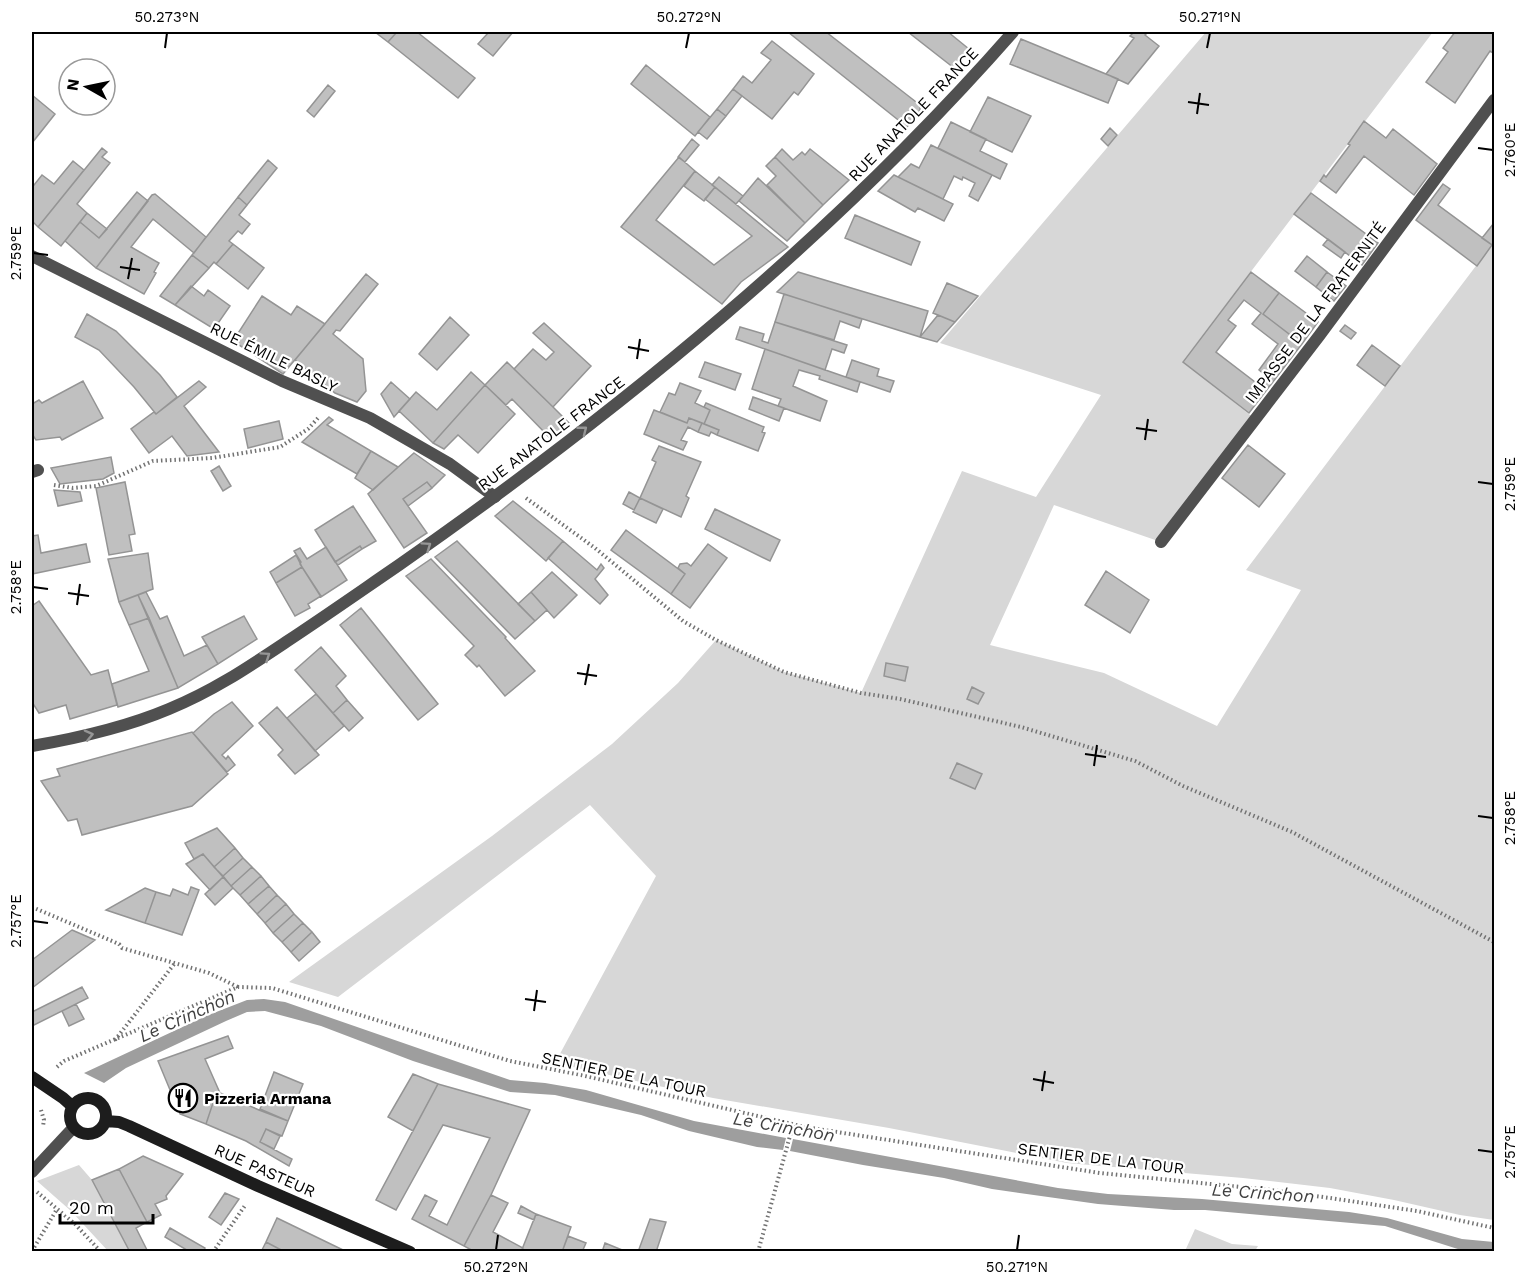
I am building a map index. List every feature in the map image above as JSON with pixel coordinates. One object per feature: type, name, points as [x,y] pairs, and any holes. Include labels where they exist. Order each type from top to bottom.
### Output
[{"type":"street","name":"RUE ANATOLE FRANCE","points":[[32,746],[124,727],[170,709],[226,682],[340,606],[512,485],[672,361],[843,209],[971,80],[1013,32]]},
{"type":"street","name":"IMPASSE DE LA FRATERNITÉ","points":[[1161,542],[1319,336],[1494,100]]},
{"type":"street","name":"RUE ÉMILE BASLY","points":[[32,256],[282,381],[370,418],[450,464],[495,497]]},
{"type":"street","points":[[32,1077],[72,1106]]},
{"type":"street","points":[[82,1098],[95,1099],[105,1108],[106,1121],[92,1134],[82,1134],[73,1128],[69,1113],[72,1106],[82,1098]]},
{"type":"street","name":"RUE PASTEUR","points":[[106,1121],[129,1126],[258,1186],[410,1251]]},
{"type":"street","points":[[32,1172],[73,1128]]},
{"type":"path","points":[[35,471],[54,485],[73,488],[96,486],[153,461],[212,458],[280,447],[308,429],[331,403]]},
{"type":"path","points":[[512,485],[531,503],[596,548],[683,621],[716,640],[784,672],[861,693],[900,699],[1020,727],[1135,761],[1183,786],[1292,832],[1494,942]]},
{"type":"path","points":[[32,907],[71,922],[122,948],[209,973],[238,987]]},
{"type":"path","points":[[115,1040],[175,962]]},
{"type":"path","name":"SENTIER DE LA TOUR","points":[[55,1069],[64,1060],[238,987],[272,988],[510,1061],[581,1075],[793,1127],[1100,1173],[1330,1198],[1417,1211],[1494,1228]]},
{"type":"path","points":[[34,1102],[41,1110],[44,1120],[42,1133]]},
{"type":"path","points":[[758,1251],[793,1127]]},
{"type":"path","points":[[213,1251],[258,1186]]},
{"type":"path","points":[[32,1188],[75,1224],[101,1251]]},
{"type":"path","points":[[32,1251],[57,1209]]},
{"type":"shaded area","points":[[1206,32],[1433,32],[1183,361],[1255,419],[1161,542],[1054,505],[990,645],[1104,673],[1217,726],[1301,590],[1246,570],[1494,242],[1494,1220],[1330,1188],[1067,1163],[889,1128],[713,1098],[555,1063],[656,876],[590,805],[338,997],[289,982],[492,836],[612,744],[678,683],[716,640],[784,672],[861,693],[962,471],[1036,497],[1101,395],[940,343]]},
{"type":"shaded area","points":[[264,999],[285,1002],[510,1080],[586,1090],[694,1121],[786,1138],[783,1150],[757,1147],[689,1131],[641,1115],[555,1095],[510,1092],[413,1061],[321,1026],[265,1011],[247,1012],[226,1021],[126,1068],[104,1083],[84,1073],[206,1016],[247,1000]]},
{"type":"shaded area","points":[[793,1139],[1058,1188],[1108,1194],[1202,1199],[1349,1212],[1387,1218],[1462,1239],[1494,1242],[1494,1251],[1461,1250],[1385,1226],[1205,1210],[1098,1204],[992,1189],[944,1178],[790,1151]]},
{"type":"shaded area","points":[[79,1165],[92,1180],[130,1251],[108,1251],[71,1211],[37,1181]]},
{"type":"shaded area","points":[[1195,1229],[1232,1244],[1258,1246],[1255,1251],[1185,1251]]},
{"type":"building","points":[[375,32],[397,32],[388,42]]},
{"type":"building","points":[[397,32],[417,32],[475,78],[458,98],[388,42]]},
{"type":"building","points":[[489,32],[513,32],[493,56],[478,44]]},
{"type":"building","points":[[788,32],[826,32],[920,105],[920,110],[907,127]]},
{"type":"building","points":[[908,32],[948,32],[969,49],[954,68]]},
{"type":"building","points":[[1134,32],[1148,32],[1145,35],[1159,46],[1128,84],[1106,74],[1134,38],[1130,36]]},
{"type":"building","points":[[1455,32],[1491,32],[1494,34],[1494,50],[1493,53],[1490,51],[1455,103],[1426,82],[1448,52],[1443,48]]},
{"type":"building","points":[[1021,39],[1118,79],[1108,103],[1010,64]]},
{"type":"building","points":[[772,41],[814,74],[798,95],[794,92],[772,119],[733,89],[743,76],[752,83],[771,60],[761,53]]},
{"type":"building","points":[[646,65],[710,117],[695,136],[631,84]]},
{"type":"building","points":[[328,85],[335,91],[314,117],[307,111]]},
{"type":"building","points":[[733,89],[742,96],[726,116],[717,109]]},
{"type":"building","points":[[32,95],[55,114],[32,143]]},
{"type":"building","points":[[988,97],[1031,116],[1012,152],[970,132]]},
{"type":"building","points":[[717,109],[726,116],[707,139],[698,132]]},
{"type":"building","points":[[1364,121],[1386,138],[1393,129],[1437,164],[1414,195],[1364,156],[1336,193],[1320,181],[1324,175],[1326,177],[1350,145],[1348,144]]},
{"type":"building","points":[[951,122],[986,139],[980,151],[1007,164],[1000,179],[938,148]]},
{"type":"building","points":[[1110,128],[1117,135],[1108,146],[1101,139]]},
{"type":"building","points":[[692,139],[699,145],[685,162],[678,157]]},
{"type":"building","points":[[931,145],[992,175],[978,201],[969,196],[975,183],[963,177],[962,180],[954,176],[943,199],[898,177],[911,164],[919,168]]},
{"type":"building","points":[[102,148],[107,152],[102,157],[110,163],[77,204],[87,213],[61,246],[38,227]]},
{"type":"building","points":[[782,149],[793,160],[802,152],[805,155],[810,149],[849,180],[823,205],[775,157]]},
{"type":"building","points":[[679,157],[695,171],[656,220],[714,265],[752,236],[705,199],[715,187],[788,247],[741,282],[722,304],[621,227]]},
{"type":"building","points":[[775,157],[823,205],[805,223],[767,185],[776,176],[766,166]]},
{"type":"building","points":[[268,160],[277,168],[247,205],[238,197]]},
{"type":"building","points":[[73,161],[84,170],[38,227],[32,221],[32,182],[34,185],[42,175],[54,184]]},
{"type":"building","points":[[695,171],[715,187],[704,201],[684,186]]},
{"type":"building","points":[[894,175],[953,204],[944,221],[918,208],[915,212],[878,191]]},
{"type":"building","points":[[719,177],[743,196],[736,204],[712,185]]},
{"type":"building","points":[[758,178],[805,223],[787,241],[739,201]]},
{"type":"building","points":[[1443,184],[1450,189],[1438,205],[1492,245],[1477,266],[1416,220]]},
{"type":"building","points":[[137,192],[148,201],[96,268],[65,241],[80,222],[99,238]]},
{"type":"building","points":[[1311,193],[1378,243],[1362,265],[1294,214]]},
{"type":"building","points":[[155,194],[206,237],[194,253],[153,219],[131,247],[159,263],[144,294],[96,268]]},
{"type":"building","points":[[238,197],[247,205],[239,215],[250,224],[242,234],[238,231],[229,241],[233,244],[216,264],[214,262],[209,268],[192,255]]},
{"type":"building","points":[[87,213],[107,229],[99,238],[80,222]]},
{"type":"building","points":[[855,215],[920,242],[911,265],[845,238]]},
{"type":"building","points":[[1494,223],[1494,242],[1492,245],[1482,238]]},
{"type":"building","points":[[1328,239],[1345,252],[1341,258],[1323,245]]},
{"type":"building","points":[[233,244],[264,268],[248,289],[216,264]]},
{"type":"building","points":[[192,255],[209,268],[175,305],[160,296]]},
{"type":"building","points":[[1307,256],[1327,272],[1316,287],[1295,271]]},
{"type":"building","points":[[798,272],[928,311],[920,337],[777,292]]},
{"type":"building","points":[[1251,272],[1279,293],[1263,314],[1302,344],[1249,413],[1183,362]],"holes":[[[1244,300],[1261,313],[1252,324],[1278,344],[1259,370],[1266,376],[1259,385],[1216,352],[1236,326],[1228,320]]]},
{"type":"building","points":[[1327,272],[1346,286],[1334,301],[1316,287]]},
{"type":"building","points":[[366,274],[378,284],[340,331],[336,330],[333,334],[363,359],[366,391],[357,402],[335,393],[295,360]]},
{"type":"building","points":[[947,283],[978,296],[955,322],[933,313]]},
{"type":"building","points":[[191,286],[204,296],[208,290],[230,306],[214,329],[175,305]]},
{"type":"building","points":[[1279,293],[1318,322],[1302,344],[1263,314]]},
{"type":"building","points":[[784,294],[862,319],[859,328],[840,321],[834,340],[775,322]]},
{"type":"building","points":[[262,296],[291,315],[297,306],[325,324],[283,374],[233,341]]},
{"type":"building","points":[[87,314],[116,331],[160,375],[177,397],[156,414],[99,350],[75,337]]},
{"type":"building","points":[[938,315],[955,322],[937,342],[920,337]]},
{"type":"building","points":[[450,317],[469,335],[437,370],[419,354]]},
{"type":"building","points":[[775,322],[847,345],[844,353],[832,349],[825,370],[736,339],[740,327],[764,334],[762,341],[768,343]]},
{"type":"building","points":[[544,323],[591,366],[553,407],[514,369],[533,349],[546,360],[554,352],[533,333]]},
{"type":"building","points":[[1345,325],[1356,333],[1351,339],[1340,331]]},
{"type":"building","points":[[1372,345],[1400,366],[1385,386],[1357,365]]},
{"type":"building","points":[[765,349],[860,382],[857,392],[819,379],[820,376],[799,370],[793,386],[827,401],[820,421],[778,406],[781,399],[752,389]]},
{"type":"building","points":[[852,360],[879,369],[877,376],[894,381],[890,392],[846,377]]},
{"type":"building","points":[[507,362],[570,424],[551,439],[512,399],[506,405],[485,385]]},
{"type":"building","points":[[705,362],[741,374],[735,390],[699,377]]},
{"type":"building","points":[[471,372],[485,385],[433,443],[399,411],[416,392],[437,410]]},
{"type":"building","points":[[83,381],[103,418],[62,440],[60,437],[36,440],[32,434],[32,404],[39,400],[42,403]]},
{"type":"building","points":[[199,381],[206,387],[184,406],[219,452],[187,456],[172,436],[149,453],[131,429],[154,412],[156,414]]},
{"type":"building","points":[[391,382],[410,399],[394,417],[381,394]]},
{"type":"building","points":[[680,383],[701,391],[695,403],[710,410],[704,424],[689,418],[687,423],[660,412],[669,393],[675,395]]},
{"type":"building","points":[[485,385],[515,414],[478,453],[458,435],[444,449],[433,443]]},
{"type":"building","points":[[753,397],[784,408],[779,421],[749,409]]},
{"type":"building","points":[[706,403],[764,427],[762,432],[765,433],[758,451],[717,435],[719,430],[704,424],[710,410],[704,407]]},
{"type":"building","points":[[654,410],[687,423],[689,418],[702,423],[698,432],[688,427],[681,440],[687,442],[683,450],[644,434]]},
{"type":"building","points":[[329,417],[333,420],[327,425],[371,451],[357,474],[302,442]]},
{"type":"building","points":[[279,421],[283,439],[248,448],[244,429]]},
{"type":"building","points":[[702,423],[719,430],[717,435],[711,432],[709,436],[698,432]]},
{"type":"building","points":[[1248,445],[1285,474],[1259,507],[1222,478]]},
{"type":"building","points":[[659,446],[701,462],[686,496],[689,498],[681,517],[640,498],[656,462],[652,460]]},
{"type":"building","points":[[371,451],[398,467],[373,490],[355,478]]},
{"type":"building","points":[[414,453],[445,475],[432,488],[427,482],[403,499],[427,533],[404,548],[368,494]]},
{"type":"building","points":[[111,457],[114,473],[103,479],[60,484],[51,468]]},
{"type":"building","points":[[219,466],[231,486],[223,491],[211,471]]},
{"type":"building","points":[[125,482],[135,534],[129,535],[132,551],[109,555],[96,488]]},
{"type":"building","points":[[427,482],[432,488],[408,506],[403,499]]},
{"type":"building","points":[[54,490],[80,492],[82,501],[58,506]]},
{"type":"building","points":[[629,492],[640,498],[634,510],[623,504]]},
{"type":"building","points":[[640,498],[663,509],[656,523],[633,512]]},
{"type":"building","points":[[513,501],[563,541],[546,561],[495,516]]},
{"type":"building","points":[[353,506],[376,541],[362,549],[360,546],[335,562],[315,530]]},
{"type":"building","points":[[715,509],[780,540],[770,561],[705,529]]},
{"type":"building","points":[[626,530],[685,574],[671,594],[611,550]]},
{"type":"building","points":[[38,535],[41,553],[86,544],[90,562],[32,574],[32,536]]},
{"type":"building","points":[[457,541],[535,621],[515,639],[435,557]]},
{"type":"building","points":[[563,541],[597,570],[601,564],[604,568],[595,579],[608,595],[600,604],[548,558]]},
{"type":"building","points":[[708,544],[727,558],[690,608],[671,594],[685,574],[678,568],[680,564],[687,563],[691,566]]},
{"type":"building","points":[[360,546],[362,549],[338,565],[335,562]]},
{"type":"building","points":[[326,547],[347,580],[321,597],[294,551],[300,548],[307,559]]},
{"type":"building","points":[[148,553],[153,589],[119,602],[108,559]]},
{"type":"building","points":[[296,555],[302,567],[276,583],[270,572]]},
{"type":"building","points":[[431,559],[506,637],[535,671],[505,696],[479,665],[477,667],[465,655],[474,646],[406,576]]},
{"type":"building","points":[[302,567],[321,596],[308,604],[310,608],[295,616],[276,583]]},
{"type":"building","points":[[1106,571],[1149,600],[1130,633],[1085,605]]},
{"type":"building","points":[[552,572],[577,595],[554,618],[531,592]]},
{"type":"building","points":[[146,592],[160,619],[167,616],[184,656],[207,645],[218,664],[178,688],[138,595]]},
{"type":"building","points":[[531,592],[547,610],[535,621],[518,604]]},
{"type":"building","points":[[138,595],[149,618],[129,625],[119,602]]},
{"type":"building","points":[[39,601],[91,675],[108,670],[117,705],[70,719],[66,705],[39,713],[32,702],[32,606]]},
{"type":"building","points":[[361,608],[438,704],[418,720],[340,625]]},
{"type":"building","points":[[244,616],[257,639],[218,664],[202,637]]},
{"type":"building","points":[[149,618],[178,688],[118,707],[112,684],[149,671],[129,625]]},
{"type":"building","points":[[321,647],[346,676],[336,686],[347,700],[333,713],[295,670]]},
{"type":"building","points":[[886,663],[908,667],[905,681],[884,676]]},
{"type":"building","points":[[972,687],[984,693],[978,704],[967,699]]},
{"type":"building","points":[[316,694],[344,726],[315,751],[287,718]]},
{"type":"building","points":[[347,700],[363,718],[349,731],[333,713]]},
{"type":"building","points":[[232,702],[253,726],[222,755],[226,759],[228,756],[235,765],[227,772],[193,733],[214,714]]},
{"type":"building","points":[[277,707],[319,755],[295,774],[278,755],[283,750],[259,723]]},
{"type":"building","points":[[192,732],[228,774],[192,806],[82,835],[77,819],[68,821],[41,781],[60,776],[57,769]]},
{"type":"building","points":[[957,763],[982,774],[975,789],[950,778]]},
{"type":"building","points":[[217,828],[235,848],[214,867],[203,854],[194,859],[185,843]]},
{"type":"building","points":[[235,848],[243,858],[223,876],[214,867]]},
{"type":"building","points":[[203,854],[223,877],[210,890],[186,864]]},
{"type":"building","points":[[243,858],[252,867],[231,886],[223,876]]},
{"type":"building","points":[[252,867],[261,876],[240,895],[231,886]]},
{"type":"building","points":[[261,876],[269,886],[248,904],[240,895]]},
{"type":"building","points":[[223,877],[233,888],[215,905],[205,894]]},
{"type":"building","points":[[269,886],[277,895],[257,914],[248,904]]},
{"type":"building","points":[[191,887],[199,890],[182,935],[145,923],[156,892],[170,896],[173,889],[188,895]]},
{"type":"building","points":[[145,888],[156,892],[145,923],[106,910]]},
{"type":"building","points":[[277,895],[286,904],[265,923],[257,914]]},
{"type":"building","points":[[286,904],[294,914],[273,933],[265,923]]},
{"type":"building","points":[[294,914],[303,923],[282,942],[273,933]]},
{"type":"building","points":[[303,923],[312,932],[291,952],[282,942]]},
{"type":"building","points":[[72,930],[95,940],[32,988],[32,960]]},
{"type":"building","points":[[312,932],[320,942],[299,961],[291,952]]},
{"type":"building","points":[[82,987],[88,998],[32,1026],[32,1012]]},
{"type":"building","points":[[76,1004],[84,1019],[69,1026],[62,1011]]},
{"type":"building","points":[[228,1036],[233,1048],[205,1059],[220,1093],[215,1097],[206,1124],[180,1114],[158,1061]]},
{"type":"building","points":[[274,1072],[303,1084],[288,1121],[260,1109]]},
{"type":"building","points":[[413,1074],[438,1084],[413,1131],[388,1117]]},
{"type":"building","points":[[438,1084],[530,1110],[491,1195],[464,1246],[412,1219],[425,1195],[437,1201],[429,1216],[447,1225],[490,1138],[443,1125],[396,1210],[376,1200]]},
{"type":"building","points":[[220,1093],[288,1121],[282,1136],[266,1129],[260,1142],[292,1159],[289,1166],[246,1141],[206,1124],[215,1097]]},
{"type":"building","points":[[266,1129],[280,1136],[274,1149],[260,1142]]},
{"type":"building","points":[[143,1156],[183,1174],[166,1196],[167,1199],[155,1204],[161,1215],[147,1222],[119,1169]]},
{"type":"building","points":[[119,1169],[147,1222],[136,1228],[148,1252],[130,1252],[92,1180]]},
{"type":"building","points":[[225,1193],[239,1199],[221,1225],[209,1217]]},
{"type":"building","points":[[491,1195],[508,1203],[493,1232],[523,1248],[521,1252],[475,1252],[464,1246]]},
{"type":"building","points":[[521,1206],[536,1214],[534,1220],[518,1213]]},
{"type":"building","points":[[536,1214],[571,1227],[562,1252],[521,1252]]},
{"type":"building","points":[[277,1218],[347,1252],[285,1252],[266,1242]]},
{"type":"building","points":[[650,1219],[666,1222],[656,1252],[638,1252]]},
{"type":"building","points":[[170,1228],[205,1248],[203,1252],[190,1252],[165,1237]]},
{"type":"building","points":[[568,1236],[586,1243],[582,1252],[562,1252]]},
{"type":"building","points":[[266,1242],[285,1252],[261,1252]]},
{"type":"building","points":[[605,1243],[627,1252],[602,1252]]},
{"type":"place","name":"Pizzeria Armana","points":[[183,1098]]},
{"type":"water label","name":"Le Crinchon","points":[[187,1016]]},
{"type":"water label","name":"Le Crinchon","points":[[784,1127]]},
{"type":"water label","name":"Le Crinchon","points":[[1263,1193]]}]
